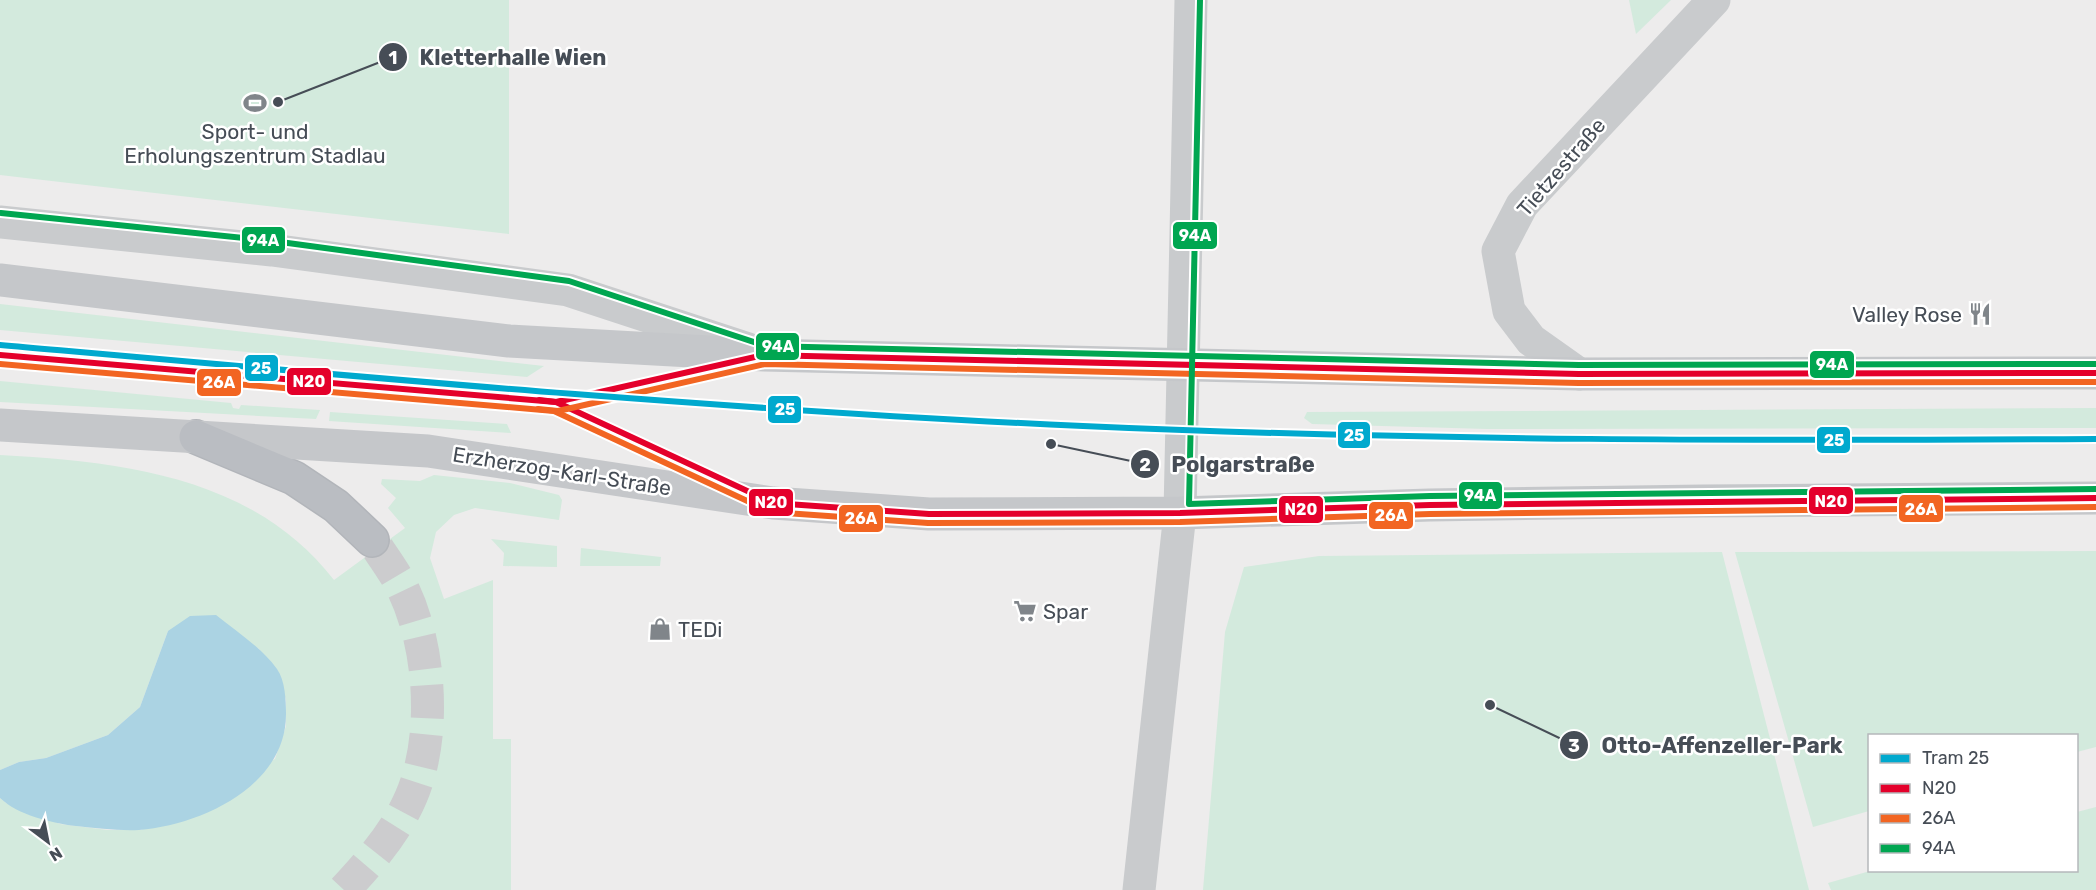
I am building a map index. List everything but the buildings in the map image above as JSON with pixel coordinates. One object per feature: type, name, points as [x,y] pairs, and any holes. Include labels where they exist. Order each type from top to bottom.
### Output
[{"type":"highway","points":[[196,437],[294,478],[336,506],[372,540]]},
{"type":"main road","points":[[0,280],[508,341],[764,355],[1579,374],[2096,373]]},
{"type":"main road","name":"Erzherzog-Karl-Straße","points":[[0,426],[428,451],[773,503],[928,514],[1179,513],[1430,504],[2096,498]]},
{"type":"street","points":[[1139,890],[1179,513],[1191,0]]},
{"type":"street","name":"Tietzestraße","points":[[1579,374],[1531,340],[1509,311],[1498,252],[1522,205],[1714,0]]},
{"type":"street","points":[[0,222],[272,250],[568,290],[764,355]]},
{"type":"green space","name":"Sport- und Erholungszentrum Stadlau","points":[[0,0],[509,0],[509,234],[0,175]]},
{"type":"green space","points":[[1629,0],[1671,0],[1636,34]]},
{"type":"green space","points":[[0,304],[544,366],[527,377],[0,330]]},
{"type":"green space","points":[[0,381],[231,403],[233,408],[239,409],[241,405],[320,410],[316,419],[0,402]]},
{"type":"green space","points":[[2096,408],[2096,428],[1487,429],[1312,424],[1304,418],[1307,412]]},
{"type":"green space","points":[[330,412],[507,424],[511,433],[329,421]]},
{"type":"green space","points":[[0,455],[93,463],[138,470],[183,481],[225,497],[265,518],[301,545],[334,580],[405,528],[388,508],[396,498],[381,484],[382,479],[420,481],[434,475],[510,483],[559,495],[562,500],[559,520],[475,508],[454,515],[436,532],[430,558],[444,599],[493,580],[493,739],[511,739],[511,890],[0,890],[0,798],[6,803],[60,824],[108,830],[141,830],[275,759],[286,726],[286,700],[278,671],[258,648],[168,631],[140,707],[108,735],[46,758],[19,762],[0,770]]},
{"type":"green space","points":[[491,539],[557,546],[557,567],[503,566],[504,553]]},
{"type":"green space","points":[[581,548],[661,557],[660,566],[580,566]]},
{"type":"green space","points":[[2096,551],[2096,747],[2078,752],[2078,734],[1868,734],[1868,811],[1813,827],[1735,552]]},
{"type":"green space","points":[[1722,552],[1809,890],[1203,890],[1225,632],[1244,567],[1319,556]]},
{"type":"green space","points":[[2096,807],[2096,890],[1831,890],[1828,883],[1868,872],[2078,872],[2078,812]]},
{"type":"water","points":[[216,615],[264,654],[277,669],[283,684],[286,713],[283,739],[272,761],[256,781],[236,797],[213,810],[163,827],[139,830],[56,823],[25,814],[0,798],[0,770],[19,762],[46,758],[108,735],[140,707],[168,631],[190,616]]},
{"type":"tunnel","points":[[344,890],[382,846],[405,810],[419,773],[425,747],[427,691],[419,636],[412,610],[402,587],[372,540]]},
{"type":"tram line","name":"25","points":[[0,345],[677,402],[1083,426],[1336,435],[1590,439],[2096,439]]},
{"type":"transit line","name":"94A","points":[[1200,0],[1189,504],[1430,496],[2096,489]]},
{"type":"transit line","name":"94A","points":[[1,213],[273,241],[569,281],[766,346],[1579,365],[2096,364]]},
{"type":"transit line","name":"N20","points":[[0,355],[556,402],[773,503],[929,514],[1180,513],[1430,505],[2096,498]]},
{"type":"transit line","name":"N20","points":[[539,400],[556,402],[764,355],[1579,374],[2096,373]]},
{"type":"transit line","name":"26A","points":[[0,364],[554,411],[771,512],[928,523],[1180,522],[1430,514],[2096,507]]},
{"type":"transit line","name":"26A","points":[[538,409],[558,411],[765,364],[1579,383],[2096,382]]},
{"type":"place","name":"Kletterhalle Wien","points":[[278,102]]},
{"type":"place","name":"Sport- und Erholungszentrum Stadlau","points":[[255,103]]},
{"type":"place","name":"Valley Rose","points":[[1980,314]]},
{"type":"place","name":"Polgarstraße","points":[[1051,444]]},
{"type":"place","name":"Spar","points":[[1025,611]]},
{"type":"place","name":"TEDi","points":[[660,629]]},
{"type":"place","name":"Otto-Affenzeller-Park","points":[[1490,705]]}]
